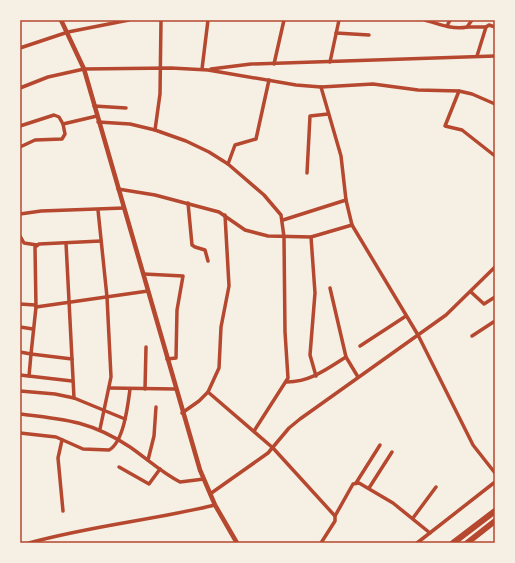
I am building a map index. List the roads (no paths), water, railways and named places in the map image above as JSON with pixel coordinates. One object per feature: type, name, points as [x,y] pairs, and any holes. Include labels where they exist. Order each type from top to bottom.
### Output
[{"type":"highway","points":[[452,543],[495,511]]},
{"type":"highway","points":[[467,543],[495,521]]},
{"type":"street","points":[[61,20],[68,32],[84,69],[98,122],[144,274],[182,412],[204,480],[215,505],[236,542],[230,543]]},
{"type":"street","points":[[20,48],[68,32],[130,20]]},
{"type":"street","points":[[155,130],[159,104],[161,20]]},
{"type":"street","points":[[202,69],[208,20]]},
{"type":"street","points":[[274,64],[284,20]]},
{"type":"street","points":[[330,62],[339,20]]},
{"type":"street","points":[[425,20],[455,28],[486,27],[489,25],[495,27]]},
{"type":"street","points":[[447,26],[450,20]]},
{"type":"street","points":[[467,27],[472,20]]},
{"type":"street","points":[[478,56],[486,27]]},
{"type":"street","points":[[336,33],[369,34]]},
{"type":"street","points":[[208,70],[232,65],[495,56]]},
{"type":"street","points":[[20,88],[53,75],[84,69],[160,67],[202,69],[296,85],[321,87],[373,84],[424,90],[460,91],[472,94],[495,104]]},
{"type":"street","points":[[228,164],[235,145],[256,139],[269,80]]},
{"type":"street","points":[[321,87],[342,160],[346,200],[352,225],[418,335],[473,445],[495,473]]},
{"type":"street","points":[[460,91],[445,126],[462,130],[495,156]]},
{"type":"street","points":[[94,106],[126,108]]},
{"type":"street","points":[[307,173],[310,116],[328,114]]},
{"type":"street","points":[[20,126],[54,115],[59,117],[63,124],[65,134],[62,139],[35,140],[20,147]]},
{"type":"street","points":[[63,124],[97,116]]},
{"type":"street","points":[[98,122],[130,124],[155,130],[186,141],[228,164],[264,195],[278,210],[283,220],[284,237],[287,382],[272,402],[254,431]]},
{"type":"street","points":[[118,189],[146,193],[188,203],[225,215],[239,227],[251,233],[268,236],[311,237],[352,225]]},
{"type":"street","points":[[283,220],[346,200]]},
{"type":"street","points":[[188,203],[192,245],[205,250],[208,261]]},
{"type":"street","points":[[20,214],[40,211],[124,208]]},
{"type":"street","points":[[98,210],[110,341],[110,388],[100,430]]},
{"type":"street","points":[[182,412],[199,401],[208,392],[219,368],[221,327],[229,286],[225,215]]},
{"type":"street","points":[[20,236],[24,243],[37,245],[101,241]]},
{"type":"street","points":[[311,237],[315,293],[310,355],[316,376]]},
{"type":"street","points":[[66,243],[74,398]]},
{"type":"street","points":[[29,376],[34,329],[35,250],[37,245]]},
{"type":"street","points":[[210,494],[273,448],[294,424],[446,315],[495,267]]},
{"type":"street","points":[[144,274],[183,276],[177,310],[176,358],[167,359]]},
{"type":"street","points":[[330,288],[346,357],[358,377]]},
{"type":"street","points":[[20,304],[35,306],[70,303],[148,291]]},
{"type":"street","points":[[471,292],[484,304],[495,297]]},
{"type":"street","points":[[360,346],[406,316]]},
{"type":"street","points":[[472,336],[495,321]]},
{"type":"street","points":[[20,327],[34,329]]},
{"type":"street","points":[[144,389],[146,346]]},
{"type":"street","points":[[20,352],[72,359]]},
{"type":"street","points":[[287,382],[304,381],[316,376],[346,357]]},
{"type":"street","points":[[20,375],[72,381]]},
{"type":"street","points":[[110,388],[175,389]]},
{"type":"street","points":[[20,433],[52,437],[83,450],[112,449],[125,420],[130,388]]},
{"type":"street","points":[[20,391],[55,394],[74,398],[125,420]]},
{"type":"street","points":[[208,392],[273,448],[335,516]]},
{"type":"street","points":[[148,460],[154,436],[156,407]]},
{"type":"street","points":[[20,414],[67,419],[100,430],[117,439],[180,482],[204,480]]},
{"type":"street","points":[[62,440],[58,458],[63,511]]},
{"type":"street","points":[[321,543],[335,521],[335,516],[380,445]]},
{"type":"street","points":[[369,488],[392,452]]},
{"type":"street","points":[[119,467],[149,484],[160,469]]},
{"type":"street","points":[[417,543],[495,482]]},
{"type":"street","points":[[356,483],[369,488],[413,518],[430,533]]},
{"type":"street","points":[[413,518],[436,487]]},
{"type":"street","points":[[29,543],[93,528],[182,513],[215,505]]}]
